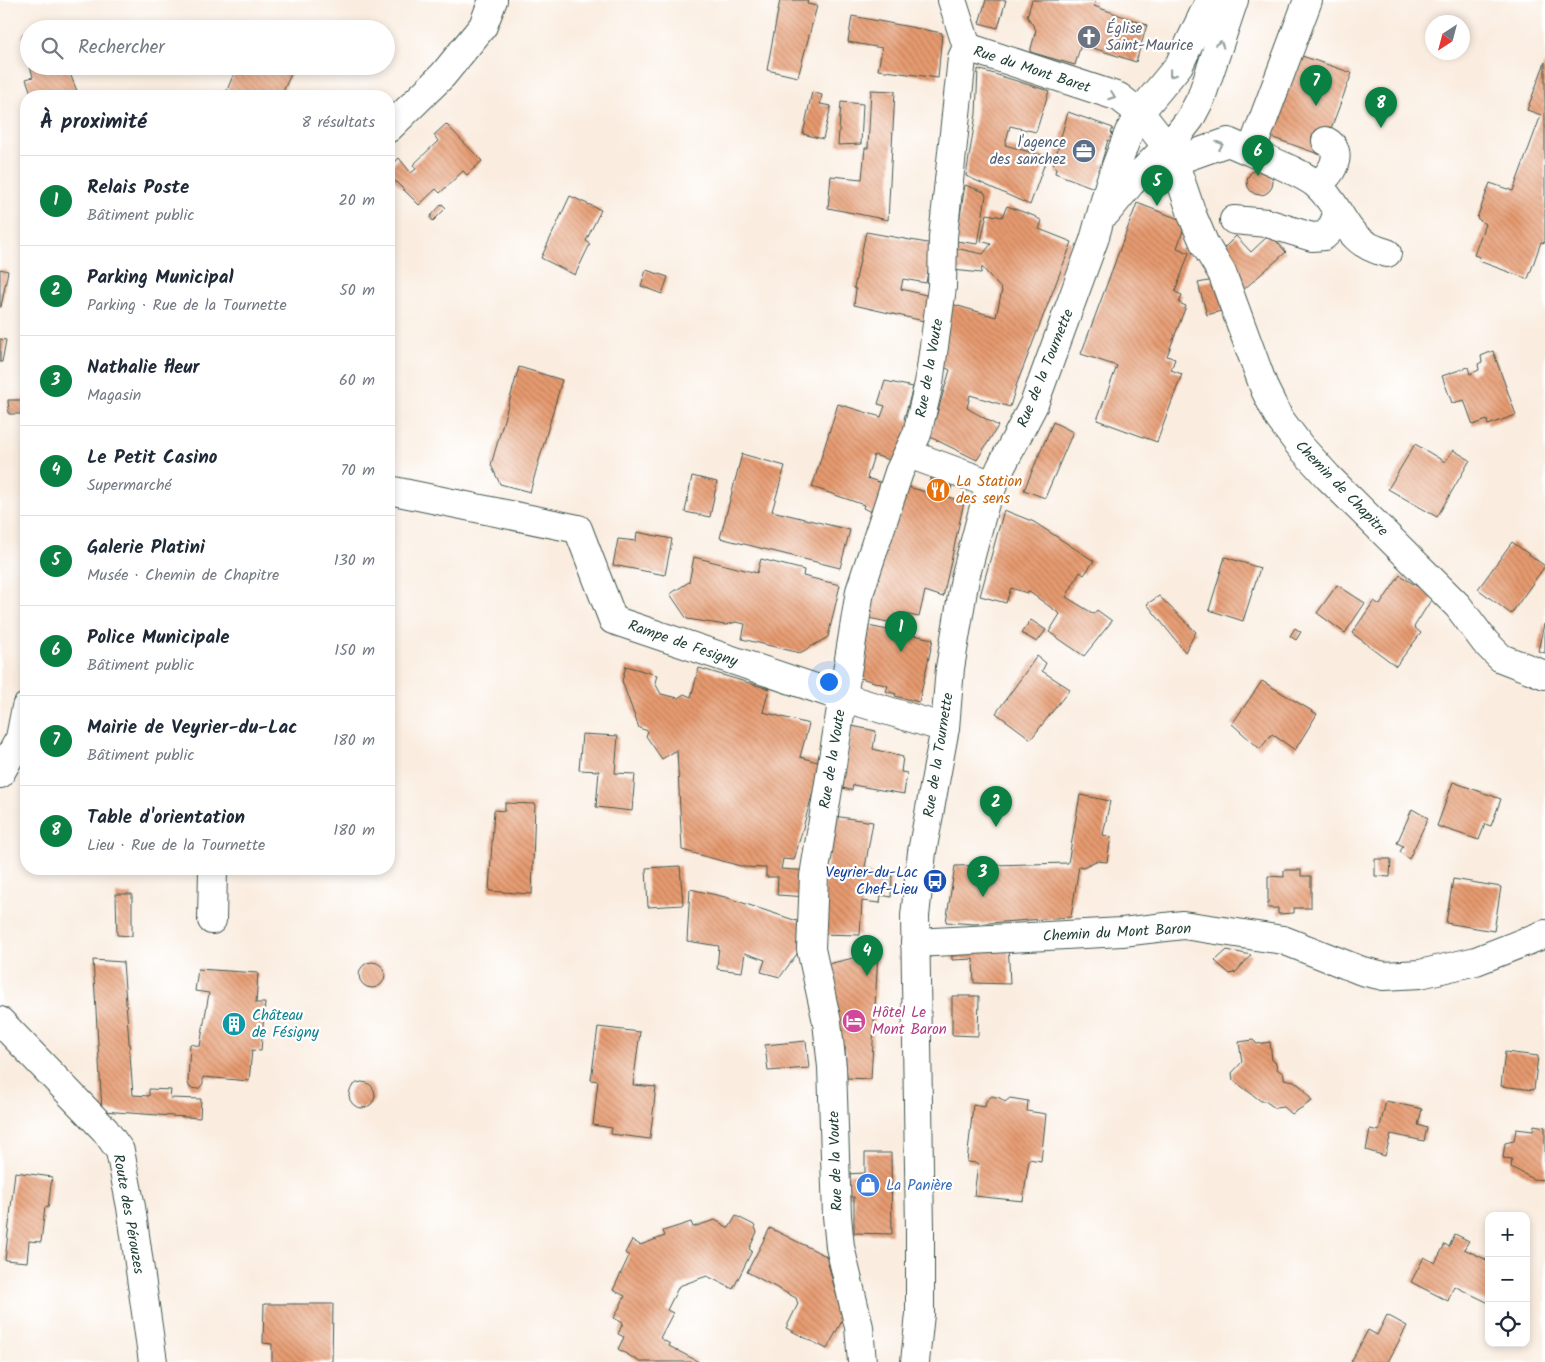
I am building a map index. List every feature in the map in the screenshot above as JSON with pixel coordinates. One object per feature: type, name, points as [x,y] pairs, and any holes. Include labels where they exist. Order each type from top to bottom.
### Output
[{"type":"street","points":[[483,26],[493,0]]},
{"type":"street","points":[[395,122],[443,75],[483,26],[509,0]]},
{"type":"street","name":"Rue du Mont Baret","points":[[952,0],[967,47],[1119,98],[1141,114]]},
{"type":"street","name":"Rue de la Tournette","points":[[915,1362],[920,1314],[920,1180],[915,943],[917,897],[922,852],[945,728],[950,668],[965,578],[980,519],[993,485],[1034,404],[1100,221],[1110,182],[1129,132],[1179,66],[1210,0]]},
{"type":"street","name":"Rue de la Tournette","points":[[1100,221],[1141,172],[1171,154],[1201,98],[1234,0]]},
{"type":"street","points":[[1251,152],[1308,0]]},
{"type":"street","name":"Rue de la Voute","points":[[862,1362],[859,1327],[840,1247],[836,1216],[832,1067],[827,1022],[811,949],[814,876],[860,591],[899,472],[917,434],[930,373],[942,287],[942,237],[961,68],[967,47]]},
{"type":"street","name":"Chemin de Chapitre","points":[[1141,114],[1171,154],[1193,217],[1205,245],[1222,273],[1265,390],[1280,418],[1300,446],[1328,477],[1458,606],[1495,653],[1522,668],[1545,675]]},
{"type":"street","points":[[1316,184],[1328,177],[1335,164],[1333,148],[1326,141]]},
{"type":"street","points":[[1171,154],[1228,142],[1251,152],[1316,184],[1328,197],[1359,241],[1374,250],[1387,253]]},
{"type":"street","points":[[1234,220],[1267,224],[1312,237],[1324,236],[1331,229],[1338,213]]},
{"type":"street","points":[[909,454],[993,485]]},
{"type":"street","name":"Rampe de Fesigny","points":[[395,491],[578,529],[613,620],[842,697],[945,728]]},
{"type":"street","points":[[0,774],[20,738]]},
{"type":"street","points":[[212,920],[213,875]]},
{"type":"street","name":"Chemin du Mont Baron","points":[[915,943],[1122,932],[1183,925],[1282,940],[1362,971],[1384,976],[1420,974],[1476,961],[1545,934]]},
{"type":"street","name":"Route des Pérouzes","points":[[0,1021],[105,1130],[120,1151],[131,1207],[153,1362]]},
{"type":"street","name":"Rue de la Tournette","points":[[920,1314],[931,1362]]},
{"type":"building","points":[[780,0],[808,0],[807,4],[817,6],[798,77],[767,70]]},
{"type":"building","points":[[986,0],[1006,0],[998,28],[979,23]]},
{"type":"building","name":"Église Saint-Maurice","points":[[1032,0],[1096,0],[1094,6],[1147,25],[1136,62],[1081,44],[1075,65],[1030,52],[1036,30],[1027,16]]},
{"type":"building","points":[[852,16],[942,33],[938,78],[878,70],[882,48],[848,42]]},
{"type":"building","points":[[1299,55],[1352,73],[1321,155],[1271,137]]},
{"type":"building","points":[[1545,62],[1545,243],[1541,242],[1528,279],[1479,261],[1480,257],[1474,255],[1485,224],[1477,218],[1490,183],[1513,191],[1541,115],[1527,110]]},
{"type":"building","points":[[978,69],[1049,91],[1036,132],[1010,126],[1005,145],[1047,157],[1030,205],[966,176],[976,114]]},
{"type":"building","points":[[32,75],[71,75],[77,90],[30,90],[26,79],[33,77]]},
{"type":"building","points":[[233,75],[291,75],[284,90],[227,90]]},
{"type":"building","points":[[871,90],[895,91],[888,220],[828,208],[831,176],[862,179],[865,148],[868,148]]},
{"type":"building","points":[[812,92],[822,95],[820,104],[831,106],[823,139],[803,134]]},
{"type":"building","points":[[841,102],[863,104],[861,144],[838,145]]},
{"type":"building","points":[[1068,112],[1113,128],[1111,133],[1115,135],[1112,141],[1108,140],[1101,164],[1106,165],[1098,176],[1094,188],[1055,173],[1056,168],[1053,166]]},
{"type":"building","points":[[446,124],[482,161],[467,175],[463,171],[440,193],[436,189],[419,205],[395,181],[395,162],[399,158],[411,173],[416,169],[413,165],[438,141],[434,135]]},
{"type":"building","points":[[1260,169],[1269,173],[1273,182],[1269,191],[1260,195],[1251,191],[1247,182],[1251,173]]},
{"type":"building","points":[[965,185],[984,192],[986,196],[978,244],[956,241]]},
{"type":"building","points":[[570,196],[601,210],[586,241],[590,244],[575,275],[541,258]]},
{"type":"building","points":[[1137,203],[1184,221],[1185,225],[1177,248],[1189,253],[1175,292],[1182,295],[1179,303],[1186,306],[1167,356],[1175,359],[1171,370],[1182,374],[1157,442],[1097,420],[1117,366],[1081,354]]},
{"type":"building","points":[[442,204],[446,208],[433,221],[430,217]]},
{"type":"building","points":[[1007,206],[1042,221],[1039,229],[1072,242],[1016,386],[1010,407],[970,395],[967,408],[998,426],[977,460],[930,437],[950,370],[940,365],[948,303],[996,317],[1002,290],[982,267],[981,273],[953,270],[955,248],[983,254],[991,244],[981,241],[987,214],[1002,217]]},
{"type":"building","points":[[866,232],[933,244],[926,283],[903,279],[901,289],[934,297],[928,322],[854,305],[856,289],[854,288]]},
{"type":"building","points":[[1270,234],[1286,252],[1242,291],[1221,251],[1236,236],[1251,252]]},
{"type":"building","points":[[0,269],[8,271],[1,307],[0,307]]},
{"type":"building","points":[[646,270],[668,277],[662,294],[641,286]]},
{"type":"building","points":[[1219,279],[1228,309],[1207,315],[1198,283]]},
{"type":"building","points":[[0,339],[6,340],[2,362],[0,362]]},
{"type":"building","points":[[1493,351],[1516,415],[1488,425],[1487,420],[1473,425],[1464,400],[1452,403],[1442,376],[1468,367],[1470,374],[1479,370],[1478,364],[1482,362],[1481,356]]},
{"type":"building","points":[[519,367],[562,380],[530,492],[500,484],[491,465]]},
{"type":"building","points":[[885,381],[913,387],[904,419],[914,422],[899,463],[874,455],[867,478],[888,485],[875,522],[868,521],[871,512],[863,508],[864,505],[812,487],[838,404],[881,417],[885,406],[878,404]]},
{"type":"building","points":[[8,400],[20,400],[20,414],[9,414]]},
{"type":"building","points":[[1053,422],[1073,432],[1045,498],[1024,490]]},
{"type":"building","points":[[1415,444],[1445,462],[1453,450],[1470,460],[1437,517],[1388,489]]},
{"type":"building","points":[[742,454],[785,466],[772,511],[850,530],[840,568],[720,538]]},
{"type":"building","points":[[692,476],[717,482],[710,517],[685,512]]},
{"type":"building","points":[[931,478],[952,486],[948,497],[964,502],[943,597],[925,591],[919,617],[900,613],[897,624],[864,617],[902,485],[926,492]]},
{"type":"building","points":[[1004,510],[1034,522],[1094,561],[1084,575],[1080,572],[1066,597],[1094,614],[1097,610],[1112,621],[1084,656],[1049,632],[1060,614],[1028,591],[1027,593],[1011,588],[1006,603],[980,596]]},
{"type":"building","points":[[637,532],[672,539],[665,575],[613,565],[618,539],[636,541]]},
{"type":"building","points":[[1512,542],[1545,566],[1511,614],[1478,589]]},
{"type":"building","points":[[694,557],[757,573],[761,559],[804,570],[803,576],[840,585],[828,637],[800,653],[742,639],[745,624],[736,622],[726,625],[687,619],[670,594],[689,582]]},
{"type":"building","points":[[1225,557],[1260,568],[1243,621],[1209,610]]},
{"type":"building","points":[[1400,575],[1433,597],[1414,627],[1421,633],[1396,666],[1352,633],[1374,601],[1380,605]]},
{"type":"building","points":[[1337,585],[1365,603],[1345,633],[1317,613]]},
{"type":"building","points":[[1159,596],[1196,632],[1185,652],[1147,604]]},
{"type":"building","points":[[1031,620],[1046,630],[1037,642],[1021,633]]},
{"type":"building","points":[[1545,624],[1545,653],[1538,651]]},
{"type":"building","points":[[863,625],[933,639],[919,702],[895,696],[896,694],[886,691],[888,686],[857,677]]},
{"type":"building","points":[[1295,628],[1301,632],[1296,640],[1290,636]]},
{"type":"building","points":[[1037,656],[1046,663],[1042,671],[1070,689],[1031,739],[996,713]]},
{"type":"building","points":[[626,666],[657,675],[655,683],[661,694],[678,698],[684,694],[691,697],[699,668],[769,689],[763,712],[809,724],[800,757],[821,763],[794,860],[783,859],[781,869],[810,871],[808,897],[777,895],[778,877],[766,877],[766,868],[744,867],[682,850],[677,750],[662,759],[646,736],[648,731],[639,728],[622,681]]},
{"type":"building","points":[[1262,681],[1317,714],[1295,750],[1272,734],[1260,749],[1232,724]]},
{"type":"building","points":[[852,726],[876,731],[873,749],[903,757],[901,772],[907,773],[904,794],[853,785],[852,790],[842,788]]},
{"type":"building","points":[[582,734],[618,736],[615,773],[635,774],[632,811],[596,807],[599,771],[579,770]]},
{"type":"building","points":[[1453,782],[1501,799],[1491,826],[1485,824],[1479,840],[1437,826]]},
{"type":"building","points":[[1080,795],[1110,801],[1103,835],[1111,837],[1107,862],[1096,861],[1083,867],[1079,866],[1071,917],[975,924],[946,922],[955,866],[1068,863]]},
{"type":"building","points":[[505,803],[535,804],[532,894],[489,891],[494,810],[505,811]]},
{"type":"building","points":[[1412,809],[1428,818],[1409,859],[1400,852],[1403,846],[1397,843]]},
{"type":"building","points":[[834,816],[873,822],[864,873],[892,876],[891,897],[881,895],[880,903],[862,901],[860,935],[818,934]]},
{"type":"building","points":[[1375,859],[1391,859],[1390,877],[1375,876]]},
{"type":"building","points":[[680,866],[683,905],[648,907],[646,868]]},
{"type":"building","points":[[1284,870],[1301,870],[1301,876],[1311,876],[1311,908],[1294,908],[1294,913],[1278,914],[1278,908],[1268,908],[1268,876],[1284,877]]},
{"type":"building","points":[[1453,879],[1501,887],[1494,931],[1446,923]]},
{"type":"building","points":[[690,889],[725,897],[806,924],[802,947],[780,977],[761,972],[765,960],[745,953],[742,972],[717,969],[719,946],[687,941]]},
{"type":"building","points":[[116,894],[132,894],[132,936],[117,935]]},
{"type":"building","points":[[1008,941],[1010,984],[974,983],[973,959],[952,960],[952,949]]},
{"type":"building","points":[[1227,950],[1251,955],[1236,972],[1230,974],[1215,961]]},
{"type":"building","points":[[878,952],[871,1079],[847,1078],[845,1047],[838,1047],[820,966]]},
{"type":"building","points":[[93,960],[123,962],[133,1095],[149,1096],[149,1089],[171,1090],[170,1098],[201,1099],[200,1118],[102,1111]]},
{"type":"building","points":[[372,962],[381,966],[385,975],[381,984],[372,988],[363,984],[359,975],[363,966]]},
{"type":"building","name":"Château de Fésigny","points":[[198,969],[258,973],[256,1003],[265,1003],[261,1051],[252,1050],[249,1081],[203,1077],[203,1084],[198,1089],[190,1088],[188,1083],[190,1044],[200,1046],[209,993],[195,991]]},
{"type":"building","points":[[952,996],[979,996],[978,1036],[952,1035]]},
{"type":"building","points":[[598,1027],[640,1032],[633,1085],[656,1087],[650,1139],[611,1134],[612,1128],[593,1125],[598,1081],[591,1080]]},
{"type":"building","points":[[1253,1040],[1257,1044],[1270,1042],[1272,1060],[1276,1063],[1277,1069],[1284,1074],[1284,1079],[1294,1081],[1304,1089],[1312,1101],[1292,1114],[1284,1107],[1275,1108],[1265,1101],[1261,1101],[1233,1080],[1232,1073],[1242,1062],[1239,1042]]},
{"type":"building","points":[[806,1041],[809,1068],[768,1071],[765,1045]]},
{"type":"building","points":[[1505,1052],[1538,1056],[1534,1090],[1501,1086]]},
{"type":"building","points":[[362,1082],[371,1086],[375,1095],[371,1104],[362,1108],[353,1104],[349,1095],[353,1086]]},
{"type":"building","points":[[992,1096],[1000,1098],[1005,1102],[1010,1098],[1028,1101],[1027,1111],[1046,1114],[1041,1161],[1029,1159],[1023,1201],[974,1196],[978,1163],[967,1162],[973,1105],[985,1107],[986,1101]]},
{"type":"building","points":[[1386,1101],[1422,1109],[1418,1125],[1427,1128],[1424,1141],[1391,1134],[1385,1156],[1366,1150],[1370,1129],[1379,1131]]},
{"type":"building","points":[[1534,1125],[1545,1127],[1545,1180],[1533,1179],[1511,1167],[1512,1159],[1503,1158],[1505,1143],[1514,1141],[1516,1129],[1533,1131]]},
{"type":"building","name":"La Panière","points":[[865,1153],[891,1153],[892,1234],[854,1233],[854,1197],[846,1197],[845,1174],[865,1173]]},
{"type":"building","points":[[15,1172],[52,1177],[48,1208],[45,1207],[41,1242],[29,1241],[27,1262],[5,1260]]},
{"type":"building","points":[[736,1216],[754,1225],[757,1232],[749,1249],[752,1251],[733,1289],[707,1276],[679,1286],[667,1310],[673,1313],[660,1338],[670,1344],[669,1346],[699,1362],[640,1362],[618,1349],[624,1337],[618,1334],[623,1323],[614,1318],[625,1296],[613,1290],[629,1256],[625,1253],[632,1240],[640,1245],[665,1236],[663,1231],[691,1222],[693,1227],[715,1220],[729,1228]]},
{"type":"building","points":[[770,1228],[826,1256],[843,1319],[827,1349],[786,1328],[798,1304],[796,1298],[747,1272]]},
{"type":"building","points":[[1455,1234],[1469,1241],[1464,1249],[1485,1259],[1485,1301],[1454,1286],[1448,1301],[1411,1282],[1424,1257],[1435,1263],[1445,1244],[1449,1247]]},
{"type":"building","points":[[264,1304],[333,1304],[332,1362],[272,1362],[272,1344],[263,1343]]},
{"type":"building","points":[[1387,1315],[1407,1326],[1388,1362],[1351,1362],[1368,1330],[1377,1335]]},
{"type":"place","name":"Église Saint-Maurice","points":[[1089,37]]},
{"type":"place","name":"Mairie de Veyrier-du-Lac","points":[[1316,106]]},
{"type":"place","name":"Table d'orientation","points":[[1381,128]]},
{"type":"place","name":"l'agence des sanchez","points":[[1084,151]]},
{"type":"place","name":"Police Municipale","points":[[1258,176]]},
{"type":"place","name":"Galerie Platini","points":[[1157,206]]},
{"type":"place","name":"La Station des sens","points":[[938,490]]},
{"type":"place","name":"Relais Poste","points":[[901,652]]},
{"type":"place","name":"Parking Municipal","points":[[996,827]]},
{"type":"place","name":"Veyrier-du-Lac Chef-Lieu","points":[[935,881]]},
{"type":"place","name":"Nathalie fleur","points":[[983,897]]},
{"type":"place","name":"Le Petit Casino","points":[[867,976]]},
{"type":"place","name":"Hôtel Le Mont Baron","points":[[854,1021]]},
{"type":"place","name":"Château de Fésigny","points":[[234,1024]]},
{"type":"place","name":"La Panière","points":[[868,1185]]}]
